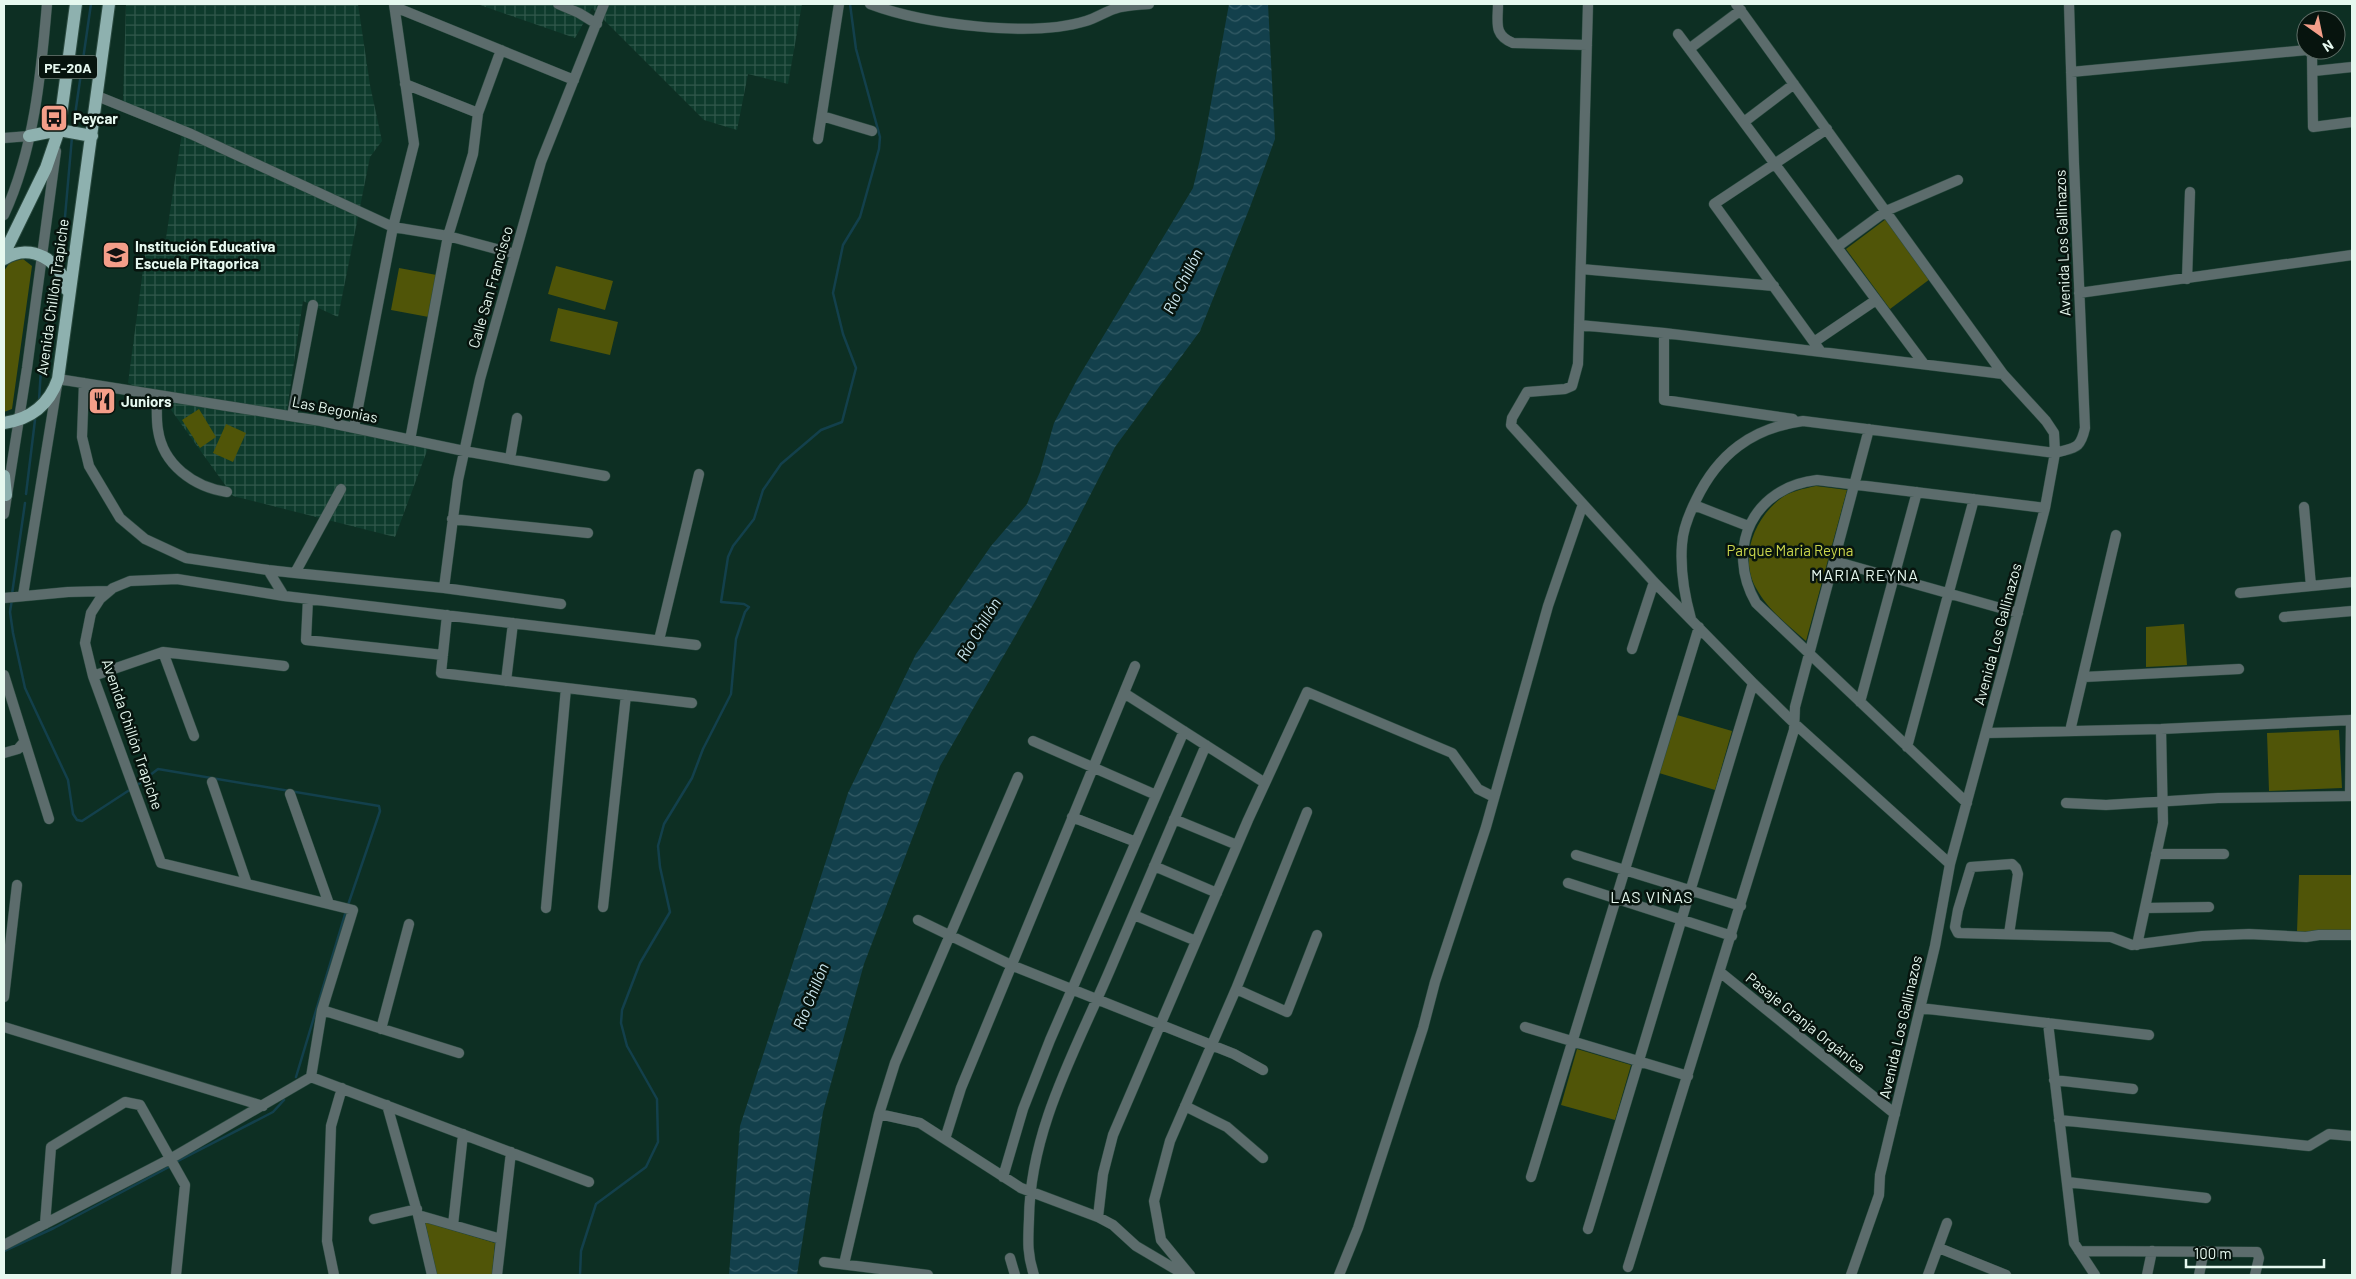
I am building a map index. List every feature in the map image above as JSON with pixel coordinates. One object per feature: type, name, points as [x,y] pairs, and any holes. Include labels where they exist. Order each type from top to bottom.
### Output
[{"type":"main road","name":"Avenida Chillón Trapiche","points":[[59,130],[76,4]]},
{"type":"main road","name":"Avenida Chillón Trapiche","points":[[58,379],[68,295],[110,4]]},
{"type":"main road","points":[[29,136],[59,130],[92,136]]},
{"type":"main road","name":"PE-20A","points":[[4,254],[46,168],[59,130]]},
{"type":"main road","points":[[4,259],[21,252],[41,254],[50,260],[62,276],[68,295]]},
{"type":"main road","name":"PE-20A","points":[[4,423],[19,420],[40,409],[48,400],[58,379]]},
{"type":"main road","points":[[4,476],[6,495]]},
{"type":"street","points":[[4,215],[20,173],[29,136],[39,81],[47,4]]},
{"type":"street","points":[[558,4],[579,13],[596,24]]},
{"type":"street","name":"Calle San Francisco","points":[[444,588],[452,519],[464,451],[480,379],[541,162],[604,4]]},
{"type":"street","points":[[818,138],[839,4]]},
{"type":"street","points":[[870,4],[893,7],[976,26],[1049,28],[1086,21],[1116,8],[1148,4]]},
{"type":"street","points":[[1498,4],[1498,33],[1502,39],[1513,43],[1587,45]]},
{"type":"street","points":[[1588,4],[1578,364],[1572,386],[1566,389],[1527,392],[1512,418],[1511,425],[1654,582],[1754,683],[1794,723],[1950,864]]},
{"type":"street","name":"Avenida Los Gallinazos","points":[[1851,1275],[1880,1195],[1880,1175],[1935,946],[1950,864],[1988,733],[2045,508],[2055,453],[2078,446],[2082,442],[2085,428],[2070,4]]},
{"type":"street","points":[[394,5],[574,80]]},
{"type":"street","points":[[354,428],[393,227],[414,144],[394,5]]},
{"type":"street","points":[[1664,333],[1663,397],[1666,401],[1803,421],[2055,453],[2054,433],[2046,421],[2003,374],[1739,7],[1689,49]]},
{"type":"street","points":[[1678,34],[1924,364]]},
{"type":"street","points":[[410,440],[448,236],[473,154],[478,113],[501,50]]},
{"type":"street","points":[[2071,72],[2306,50],[2312,54],[2314,71],[2313,126],[2352,122]]},
{"type":"street","points":[[2314,71],[2352,67]]},
{"type":"street","points":[[405,84],[478,113]]},
{"type":"street","points":[[1744,122],[1794,84]]},
{"type":"street","points":[[97,96],[191,134],[393,227],[448,236],[515,254]]},
{"type":"street","points":[[822,116],[872,131]]},
{"type":"street","points":[[1822,352],[1714,204],[1827,129]]},
{"type":"street","name":"Avenida Chillón Trapiche","points":[[4,514],[19,420],[59,130]]},
{"type":"street","points":[[4,138],[29,136]]},
{"type":"street","points":[[1837,247],[1886,210],[1958,180]]},
{"type":"street","points":[[2187,279],[2190,192]]},
{"type":"street","points":[[2079,293],[2352,256]]},
{"type":"street","points":[[1581,269],[1774,286]]},
{"type":"street","points":[[1814,342],[1876,300]]},
{"type":"street","points":[[292,416],[313,304]]},
{"type":"street","points":[[1579,326],[1664,333],[2003,374]]},
{"type":"street","name":"Avenida Chillón Trapiche","points":[[23,595],[58,379]]},
{"type":"street","name":"Las Begonias","points":[[58,379],[292,416],[464,451],[605,476]]},
{"type":"street","points":[[84,383],[82,437],[89,466],[98,485],[120,518],[145,539],[186,558],[268,570],[444,588],[561,604]]},
{"type":"street","points":[[158,395],[158,432],[170,460],[195,483],[214,490],[227,492]]},
{"type":"street","points":[[510,459],[517,418]]},
{"type":"street","points":[[1531,1177],[1624,870],[1695,623],[1684,590],[1681,566],[1684,533],[1694,505],[1714,468],[1744,442],[1782,424],[1803,421]]},
{"type":"street","points":[[1628,1267],[1793,734],[1795,707],[1808,654],[1869,428]]},
{"type":"street","points":[[659,640],[700,474]]},
{"type":"street","points":[[1967,803],[1766,614],[1748,589],[1742,560],[1743,544],[1748,526],[1767,500],[1783,489],[1801,482],[1818,480],[2045,508]]},
{"type":"street","points":[[295,573],[341,489]]},
{"type":"street","points":[[1860,702],[1917,492]]},
{"type":"street","points":[[1907,746],[1974,499]]},
{"type":"street","points":[[1339,1275],[1358,1228],[1423,1028],[1435,982],[1486,827],[1548,606],[1583,504]]},
{"type":"street","points":[[1694,505],[1748,526]]},
{"type":"street","points":[[2304,507],[2311,586]]},
{"type":"street","points":[[452,519],[588,532]]},
{"type":"street","points":[[2070,731],[2116,535]]},
{"type":"street","points":[[1834,561],[2018,613]]},
{"type":"street","points":[[268,570],[284,596]]},
{"type":"street","points":[[4,598],[23,595],[108,591],[130,581],[177,579],[284,596],[696,645]]},
{"type":"street","points":[[1632,649],[1654,582]]},
{"type":"street","points":[[2240,593],[2352,582]]},
{"type":"street","name":"Avenida Chillón Trapiche","points":[[108,591],[91,613],[86,629],[85,642],[93,676],[161,863],[247,884]]},
{"type":"street","points":[[308,599],[306,640],[443,656]]},
{"type":"street","points":[[2284,617],[2352,611]]},
{"type":"street","points":[[447,615],[441,673],[692,703]]},
{"type":"street","points":[[506,681],[514,623]]},
{"type":"street","points":[[163,652],[194,736]]},
{"type":"street","points":[[93,676],[163,652],[284,666]]},
{"type":"street","points":[[945,1139],[961,1088],[1135,666]]},
{"type":"street","points":[[2084,677],[2239,669]]},
{"type":"street","points":[[4,677],[48,820]]},
{"type":"street","points":[[1588,1229],[1754,683]]},
{"type":"street","points":[[546,908],[566,688]]},
{"type":"street","points":[[1098,1217],[1103,1174],[1113,1135],[1237,845],[1307,692],[1452,753],[1478,788],[1494,797]]},
{"type":"street","points":[[1124,693],[1265,783]]},
{"type":"street","points":[[603,907],[626,695]]},
{"type":"street","points":[[1988,733],[2161,729],[2351,720],[2351,796],[2218,798],[2106,805],[2066,803]]},
{"type":"street","points":[[2137,945],[2163,823],[2161,729]]},
{"type":"street","points":[[1003,1177],[1023,1109],[1072,989],[1184,731]]},
{"type":"street","points":[[1033,741],[1156,795]]},
{"type":"street","points":[[4,753],[18,749],[24,742]]},
{"type":"street","points":[[1034,1275],[1028,1257],[1029,1191],[1037,1148],[1061,1080],[1098,1000],[1206,745]]},
{"type":"street","points":[[844,1264],[880,1114],[898,1055],[1018,777]]},
{"type":"street","points":[[4,1245],[170,1159],[311,1077],[322,1010],[353,910],[247,884],[212,782]]},
{"type":"street","points":[[290,794],[329,904]]},
{"type":"street","points":[[1190,1275],[1161,1240],[1154,1201],[1170,1141],[1236,989],[1307,812]]},
{"type":"street","points":[[1072,817],[1136,842]]},
{"type":"street","points":[[1174,819],[1237,845]]},
{"type":"street","points":[[2156,854],[2224,854]]},
{"type":"street","points":[[1576,855],[1741,906]]},
{"type":"street","points":[[2009,934],[2018,874],[2016,868],[2012,864],[1971,867],[1958,910],[1956,930],[1958,933],[2110,937],[2132,945],[2202,936],[2250,934],[2306,937],[2352,935]]},
{"type":"street","points":[[1154,866],[1217,893]]},
{"type":"street","points":[[1568,883],[1732,936]]},
{"type":"street","points":[[4,997],[17,885]]},
{"type":"street","points":[[2145,908],[2209,907]]},
{"type":"street","points":[[1134,915],[1196,941]]},
{"type":"street","points":[[918,920],[1011,965],[1234,1054],[1263,1070]]},
{"type":"street","points":[[380,1029],[409,924]]},
{"type":"street","points":[[1236,989],[1287,1012],[1317,935]]},
{"type":"street","name":"Pasaje Granja Orgánica","points":[[1720,972],[1895,1114]]},
{"type":"street","points":[[1920,1008],[2149,1035]]},
{"type":"street","points":[[322,1010],[459,1053]]},
{"type":"street","points":[[2048,1023],[2074,1243],[2095,1275]]},
{"type":"street","points":[[1525,1027],[1688,1076]]},
{"type":"street","points":[[4,1028],[263,1106]]},
{"type":"street","points":[[311,1077],[590,1182]]},
{"type":"street","points":[[2054,1080],[2133,1089]]},
{"type":"street","points":[[334,1275],[327,1241],[331,1126],[342,1088]]},
{"type":"street","points":[[45,1224],[51,1147],[125,1102],[140,1105],[185,1185],[176,1275]]},
{"type":"street","points":[[387,1105],[417,1212],[432,1275]]},
{"type":"street","points":[[1185,1106],[1227,1127],[1263,1158]]},
{"type":"street","points":[[880,1114],[920,1123],[1003,1177],[1029,1191],[1098,1217],[1113,1225],[1136,1246],[1175,1269],[1190,1275]]},
{"type":"street","points":[[2059,1120],[2309,1146],[2329,1134],[2352,1136]]},
{"type":"street","points":[[453,1225],[464,1134]]},
{"type":"street","points":[[497,1275],[511,1152]]},
{"type":"street","points":[[2066,1182],[2206,1198]]},
{"type":"street","points":[[374,1219],[417,1212],[501,1239]]},
{"type":"street","points":[[1928,1275],[1948,1222]]},
{"type":"street","points":[[1939,1248],[2006,1275]]},
{"type":"street","points":[[2079,1251],[2257,1252],[2259,1258],[2255,1275]]},
{"type":"street","points":[[2146,1275],[2152,1251]]},
{"type":"street","points":[[2199,1275],[2204,1251]]},
{"type":"street","points":[[1010,1258],[1015,1275]]},
{"type":"street","points":[[824,1262],[928,1275]]},
{"type":"shaded area","points":[[126,4],[358,4],[370,85],[382,141],[370,157],[338,317],[303,301],[287,410],[431,440],[395,537],[233,496],[164,400],[128,383],[146,247],[164,251],[183,126],[123,101]]},
{"type":"shaded area","points":[[477,4],[802,4],[788,84],[748,74],[737,130],[704,120],[592,8],[575,38]]},
{"type":"green space","points":[[1886,219],[1930,279],[1890,309],[1846,249]]},
{"type":"green space","points":[[23,259],[32,266],[12,409],[4,412],[4,271],[10,262]]},
{"type":"green space","points":[[556,266],[613,281],[605,310],[548,294]]},
{"type":"green space","points":[[399,268],[442,276],[434,318],[391,310]]},
{"type":"green space","points":[[558,308],[618,322],[610,355],[550,341]]},
{"type":"green space","points":[[199,409],[216,437],[200,448],[182,420]]},
{"type":"green space","points":[[226,424],[246,433],[233,462],[213,453]]},
{"type":"green space","name":"Parque Maria Reyna","points":[[1816,486],[1847,490],[1806,641],[1778,616],[1761,596],[1751,576],[1749,552],[1756,528],[1771,507],[1788,494]]},
{"type":"green space","points":[[2184,624],[2187,665],[2146,667],[2146,627]]},
{"type":"green space","points":[[1677,715],[1732,731],[1715,790],[1659,773]]},
{"type":"green space","points":[[2339,730],[2342,788],[2269,791],[2267,733]]},
{"type":"green space","points":[[2299,875],[2352,875],[2352,932],[2297,932]]},
{"type":"green space","points":[[1577,1049],[1631,1065],[1615,1120],[1561,1105]]},
{"type":"green space","points":[[425,1222],[495,1243],[492,1275],[437,1275]]},
{"type":"water","name":"Río Chillón","points":[[1229,4],[1268,4],[1275,139],[1250,207],[1200,331],[1115,447],[1037,598],[940,766],[864,964],[823,1112],[797,1275],[729,1275],[740,1126],[848,793],[916,654],[991,546],[1027,504],[1040,472],[1054,423],[1078,378],[1193,188],[1203,147]]},
{"type":"waterway","points":[[73,129],[91,4]]},
{"type":"waterway","points":[[580,1275],[581,1251],[596,1204],[646,1167],[658,1142],[657,1099],[627,1046],[621,1023],[622,1010],[640,963],[670,912],[660,867],[658,846],[664,824],[692,778],[703,749],[731,694],[736,639],[745,612],[749,607],[744,604],[721,602],[728,557],[733,546],[754,519],[763,490],[781,464],[821,430],[842,422],[856,368],[843,334],[833,293],[843,245],[860,217],[879,149],[880,137],[856,49],[850,4]]},
{"type":"waterway","points":[[59,262],[62,251],[72,137]]},
{"type":"waterway","points":[[39,401],[42,352],[56,278]]},
{"type":"waterway","points":[[26,494],[35,420]]},
{"type":"waterway","points":[[12,594],[25,503]]},
{"type":"waterway","points":[[12,599],[10,612],[13,633],[25,688],[68,780],[73,814],[77,820],[82,821],[131,789]]},
{"type":"waterway","points":[[136,786],[158,769],[379,806],[380,811],[348,905]]},
{"type":"waterway","points":[[296,1077],[346,911]]},
{"type":"waterway","points":[[178,1161],[273,1112],[284,1100]]},
{"type":"waterway","points":[[4,1251],[54,1228],[169,1167]]},
{"type":"place","name":"Peycar","points":[[54,118]]},
{"type":"place","name":"Institución Educativa Escuela Pitagorica","points":[[116,255]]},
{"type":"place","name":"Juniors","points":[[102,401]]},
{"type":"district","name":"MARIA REYNA","points":[[1865,574]]},
{"type":"district","name":"LAS VIÑAS","points":[[1652,896]]}]
